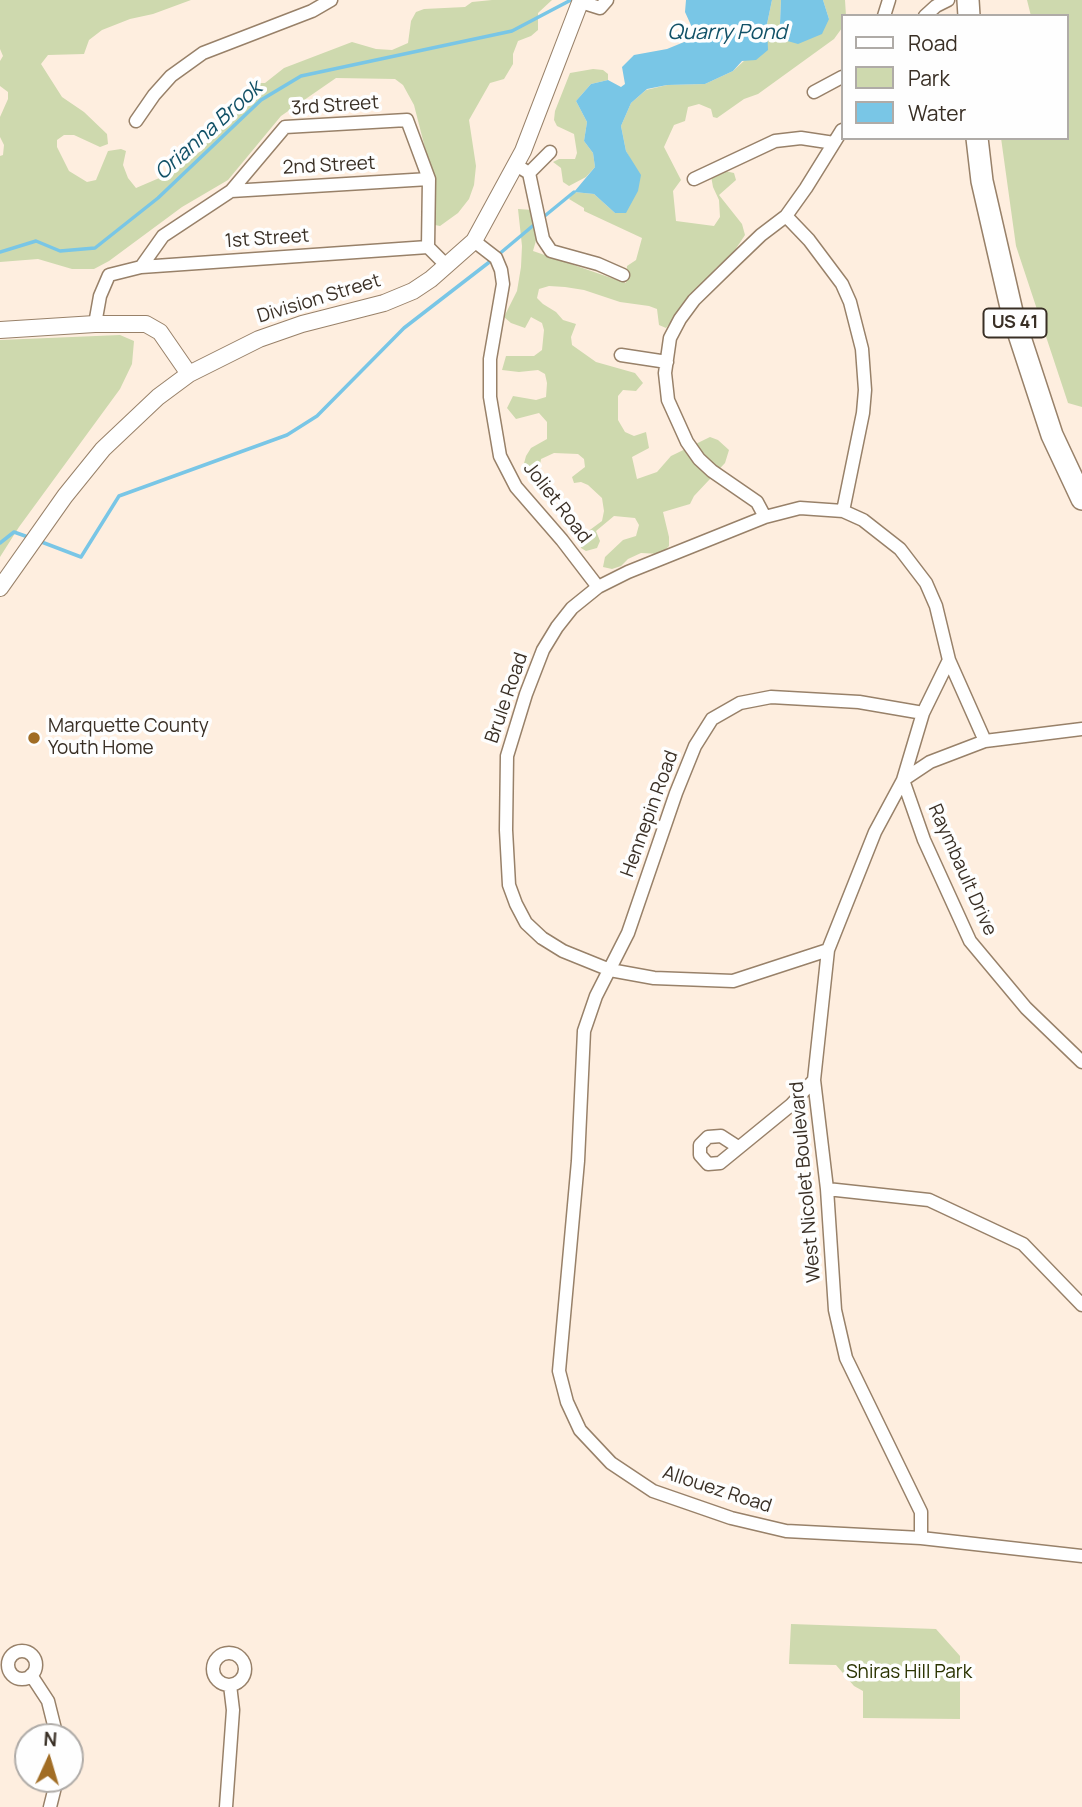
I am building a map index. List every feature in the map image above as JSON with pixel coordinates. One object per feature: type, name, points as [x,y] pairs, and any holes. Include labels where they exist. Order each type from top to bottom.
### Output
[{"type":"highway","name":"US 41","points":[[977,140],[982,181],[1013,316],[1052,435],[1082,499]]},
{"type":"street","points":[[136,121],[154,95],[172,76],[203,53],[312,11],[331,0]]},
{"type":"street","points":[[581,1],[600,8],[607,0]]},
{"type":"street","points":[[927,14],[948,0]]},
{"type":"street","name":"Division Street","points":[[0,588],[65,496],[103,449],[158,397],[190,373],[259,339],[302,324],[384,303],[413,291],[474,241],[522,169],[581,1]]},
{"type":"street","points":[[814,92],[841,78]]},
{"type":"street","name":"3rd Street","points":[[231,191],[285,127],[299,126],[407,120],[429,179]]},
{"type":"street","points":[[765,517],[757,502],[712,471],[687,442],[668,400],[665,385],[670,338],[694,300],[761,234],[786,216],[841,132]]},
{"type":"street","points":[[694,179],[775,141],[801,138],[834,144]]},
{"type":"street","points":[[550,152],[522,169],[543,239],[551,251],[598,264],[622,275]]},
{"type":"street","points":[[429,179],[428,247],[447,265]]},
{"type":"street","name":"2nd Street","points":[[231,191],[429,179]]},
{"type":"street","points":[[141,267],[163,236],[231,191]]},
{"type":"street","points":[[786,216],[809,240],[842,284],[850,302],[862,349],[865,390],[863,413],[843,511],[882,533],[900,549],[926,583],[936,606],[949,660],[985,741]]},
{"type":"street","name":"Joliet Road","points":[[474,241],[496,258],[503,284],[490,359],[490,397],[500,456],[516,488],[562,540],[598,587]]},
{"type":"street","name":"1st Street","points":[[95,324],[100,296],[109,275],[141,267],[428,247]]},
{"type":"street","points":[[0,330],[146,324],[160,332],[190,373]]},
{"type":"street","points":[[621,355],[667,362]]},
{"type":"street","name":"Brule Road","points":[[828,950],[733,981],[654,978],[610,970],[563,951],[542,938],[526,923],[509,885],[506,830],[507,756],[543,650],[556,627],[572,608],[598,587],[628,572],[765,517],[800,508],[843,511]]},
{"type":"street","name":"West Nicolet Boulevard","points":[[921,1538],[921,1512],[846,1358],[835,1310],[827,1189],[814,1080],[828,950],[875,832],[903,780],[923,713],[949,660]]},
{"type":"street","name":"Hennepin Road","points":[[610,970],[628,933],[695,746],[712,719],[740,703],[771,697],[859,702],[923,713]]},
{"type":"street","name":"West Nicolet Boulevard","points":[[903,780],[930,762],[985,741],[1082,729]]},
{"type":"street","name":"Raymbault Drive","points":[[903,780],[924,840],[970,941],[1026,1008],[1082,1062]]},
{"type":"street","name":"Allouez Road","points":[[610,970],[596,996],[584,1031],[578,1160],[559,1371],[567,1402],[580,1430],[611,1463],[653,1491],[731,1518],[786,1531],[921,1538],[1082,1556]]},
{"type":"street","points":[[738,1147],[791,1105],[814,1080]]},
{"type":"street","points":[[827,1189],[929,1200],[1023,1244],[1082,1305]]},
{"type":"street","points":[[31,1675],[48,1701],[54,1723]]},
{"type":"street","points":[[226,1807],[233,1710],[230,1685]]},
{"type":"green space","points":[[0,0],[191,0],[102,30],[89,40],[84,54],[48,55],[41,64],[62,97],[84,112],[107,134],[108,144],[100,147],[74,135],[64,135],[57,140],[57,147],[69,171],[87,182],[96,180],[108,151],[121,149],[126,151],[123,165],[136,188],[171,173],[205,148],[212,122],[247,99],[255,83],[265,83],[284,68],[352,42],[376,49],[392,50],[408,43],[411,21],[416,12],[424,9],[465,7],[472,2],[492,0],[552,0],[538,13],[538,30],[518,41],[513,54],[513,64],[504,79],[490,83],[469,120],[476,166],[474,185],[469,199],[458,213],[440,226],[435,225],[431,218],[435,187],[414,105],[403,85],[395,79],[336,78],[281,116],[228,180],[182,207],[109,261],[94,269],[72,269],[38,259],[0,262],[0,156],[3,155],[4,145],[0,137],[0,117],[8,99],[8,92],[0,86],[0,61],[3,56],[0,49]]},
{"type":"green space","points":[[772,0],[781,0],[780,23],[829,19],[823,0],[845,0],[846,14],[841,14],[841,29],[834,39],[758,94],[744,99],[717,118],[713,117],[711,109],[699,104],[688,107],[685,121],[674,125],[664,147],[681,180],[673,191],[676,221],[714,226],[720,217],[719,200],[711,176],[725,171],[734,173],[736,180],[719,195],[742,224],[745,235],[729,259],[716,268],[666,328],[659,325],[657,309],[649,306],[620,302],[584,290],[565,287],[549,286],[539,289],[537,298],[543,304],[563,320],[576,324],[571,337],[572,345],[596,362],[635,373],[643,383],[636,391],[623,390],[618,396],[618,420],[625,432],[634,436],[646,432],[649,448],[632,457],[637,479],[657,472],[671,456],[710,437],[729,450],[725,463],[694,496],[690,504],[663,512],[669,546],[661,554],[641,553],[621,566],[612,569],[603,567],[605,557],[623,540],[636,536],[639,525],[635,518],[614,516],[596,531],[600,541],[597,548],[586,551],[581,548],[583,535],[602,521],[604,511],[602,498],[588,485],[574,483],[572,477],[585,467],[584,459],[578,454],[554,453],[541,459],[539,471],[529,475],[523,467],[526,456],[531,448],[547,439],[547,422],[539,413],[516,419],[507,408],[513,396],[536,400],[546,397],[547,383],[545,374],[538,370],[502,370],[506,356],[534,356],[542,350],[544,330],[542,323],[531,317],[525,328],[504,317],[517,291],[521,267],[518,209],[533,210],[537,237],[533,251],[626,283],[627,266],[636,260],[642,238],[584,211],[584,208],[569,199],[574,192],[594,194],[615,213],[635,168],[626,151],[621,126],[631,103],[646,90],[667,85],[705,84],[733,71],[770,37],[767,24]]},
{"type":"green space","points":[[1027,0],[1082,0],[1082,407],[1068,403],[1016,246],[1001,140],[1068,140],[1068,14],[1030,14]]},
{"type":"green space","points":[[603,70],[608,74],[608,80],[591,84],[576,101],[587,122],[584,141],[593,153],[595,167],[586,177],[569,186],[563,182],[561,168],[553,162],[559,159],[575,159],[577,153],[574,134],[557,126],[554,120],[555,111],[570,73]]},
{"type":"green space","points":[[120,335],[134,341],[132,364],[120,389],[0,557],[0,340]]},
{"type":"green space","name":"Shiras Hill Park","points":[[791,1624],[936,1629],[960,1656],[960,1719],[863,1718],[863,1691],[854,1686],[836,1665],[789,1664]]},
{"type":"water","name":"Quarry Pond","points":[[686,0],[772,0],[767,24],[768,50],[756,60],[742,61],[733,71],[705,84],[667,85],[647,89],[631,103],[621,126],[626,151],[641,175],[638,191],[626,213],[615,213],[594,194],[574,192],[595,167],[593,153],[584,141],[587,122],[576,101],[591,84],[608,80],[621,87],[625,84],[622,67],[634,55],[667,49],[689,40],[695,34],[685,12]]},
{"type":"water","name":"Quarry Pond","points":[[781,0],[823,0],[829,19],[822,34],[798,44],[784,40],[780,23]]},
{"type":"waterway","name":"Orianna Brook","points":[[0,252],[36,241],[60,251],[95,248],[158,198],[261,100],[301,76],[512,31],[571,0]]},
{"type":"waterway","points":[[541,219],[574,192]]},
{"type":"waterway","points":[[498,255],[535,224]]},
{"type":"waterway","points":[[39,541],[81,557],[119,496],[287,435],[317,416],[404,328],[492,260]]},
{"type":"waterway","points":[[0,543],[14,532],[28,537]]},
{"type":"place","name":"Marquette County Youth Home","points":[[34,738]]}]
